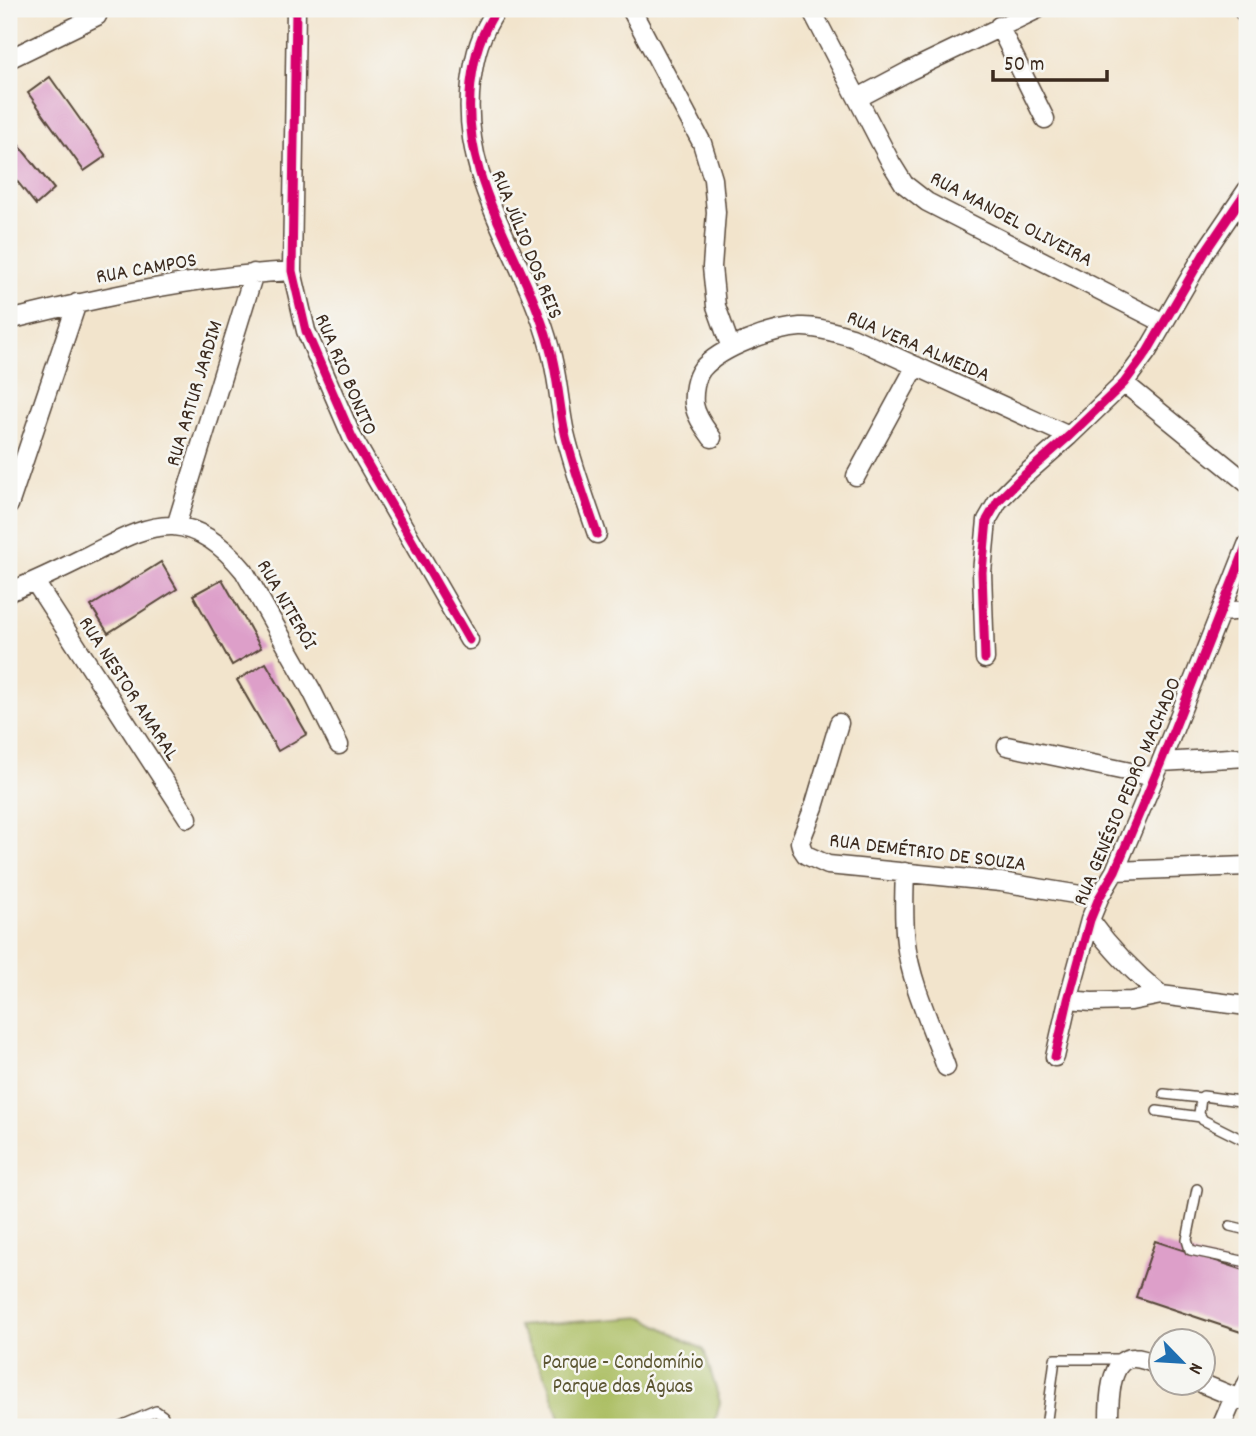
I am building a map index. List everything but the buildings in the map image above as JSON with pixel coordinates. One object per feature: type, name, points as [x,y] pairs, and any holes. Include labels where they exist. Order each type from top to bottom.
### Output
[{"type":"street","name":"RUA RIO BONITO","points":[[296,9],[292,271],[306,331],[352,438],[469,640]]},
{"type":"street","name":"RUA JÚLIO DOS REIS","points":[[497,9],[484,29],[474,58],[469,101],[472,147],[482,185],[538,310],[551,350],[565,433],[597,534]]},
{"type":"street","points":[[631,9],[702,143],[713,179],[716,212],[712,267],[716,306],[731,348]]},
{"type":"street","name":"RUA MANOEL OLIVEIRA","points":[[811,9],[904,184],[928,202],[1164,323]]},
{"type":"street","points":[[858,98],[1038,9]]},
{"type":"street","points":[[9,59],[97,16]]},
{"type":"street","points":[[999,26],[1045,119]]},
{"type":"street","points":[[985,659],[982,572],[987,520],[998,501],[1020,479],[1124,383],[1147,352],[1205,252],[1247,190]]},
{"type":"street","name":"RUA CAMPOS","points":[[9,320],[77,303],[200,280],[292,271]]},
{"type":"street","name":"RUA ARTUR JARDIM","points":[[176,526],[254,273]]},
{"type":"street","points":[[9,505],[77,303]]},
{"type":"street","name":"RUA VERA ALMEIDA","points":[[712,438],[694,405],[695,384],[702,369],[731,348],[759,336],[803,327],[852,337],[1069,436]]},
{"type":"street","points":[[856,476],[916,366]]},
{"type":"street","points":[[1124,383],[1247,483]]},
{"type":"street","points":[[9,592],[127,537],[156,527],[176,526]]},
{"type":"street","name":"RUA NITERÓI","points":[[176,526],[211,540],[230,554],[244,571],[312,691],[339,745]]},
{"type":"street","name":"RUA GENÉSIO PEDRO MACHADO","points":[[1055,1057],[1090,920],[1115,871],[1247,545]]},
{"type":"street","name":"RUA NESTOR AMARAL","points":[[35,582],[188,818]]},
{"type":"street","points":[[1221,612],[1247,610]]},
{"type":"street","name":"RUA DEMÉTRIO DE SOUZA","points":[[839,723],[814,807],[800,842],[806,855],[828,865],[1001,882],[1099,898]]},
{"type":"street","points":[[1007,746],[1157,769],[1247,757]]},
{"type":"street","points":[[1115,871],[1247,866]]},
{"type":"street","points":[[905,872],[906,945],[916,983],[946,1067]]},
{"type":"street","points":[[1090,920],[1119,956],[1161,995]]},
{"type":"street","points":[[1068,1000],[1131,1001],[1161,995],[1247,1006]]},
{"type":"street","points":[[1109,1427],[1110,1389],[1114,1373],[1127,1359],[1135,1358],[1148,1362]]},
{"type":"street","points":[[1218,1390],[1241,1399],[1221,1427]]},
{"type":"lane","points":[[1164,1094],[1247,1102]]},
{"type":"lane","points":[[1201,1098],[1201,1117]]},
{"type":"lane","points":[[1157,1111],[1201,1117],[1247,1142]]},
{"type":"lane","points":[[1197,1189],[1187,1240],[1190,1250],[1247,1262]]},
{"type":"lane","points":[[1230,1226],[1247,1230]]},
{"type":"lane","points":[[1046,1427],[1055,1359],[1127,1359]]},
{"type":"lane","points":[[1241,1399],[1247,1375]]},
{"type":"lane","points":[[118,1427],[156,1411],[163,1416],[164,1421],[159,1427]]},
{"type":"green space","name":"Parque - Condomínio Parque das Águas","points":[[643,1317],[704,1350],[720,1402],[714,1427],[563,1427],[549,1384],[518,1326]]},
{"type":"cycle path","points":[[296,9],[292,271],[306,331],[352,437],[469,640]]},
{"type":"cycle path","points":[[497,9],[482,36],[471,83],[470,120],[475,154],[484,187],[539,315],[553,359],[568,446],[597,534]]},
{"type":"cycle path","points":[[985,659],[982,572],[987,520],[998,501],[1124,383],[1147,352],[1205,252],[1247,190]]},
{"type":"cycle path","points":[[1055,1057],[1090,920],[1115,871],[1161,762],[1247,545]]}]
